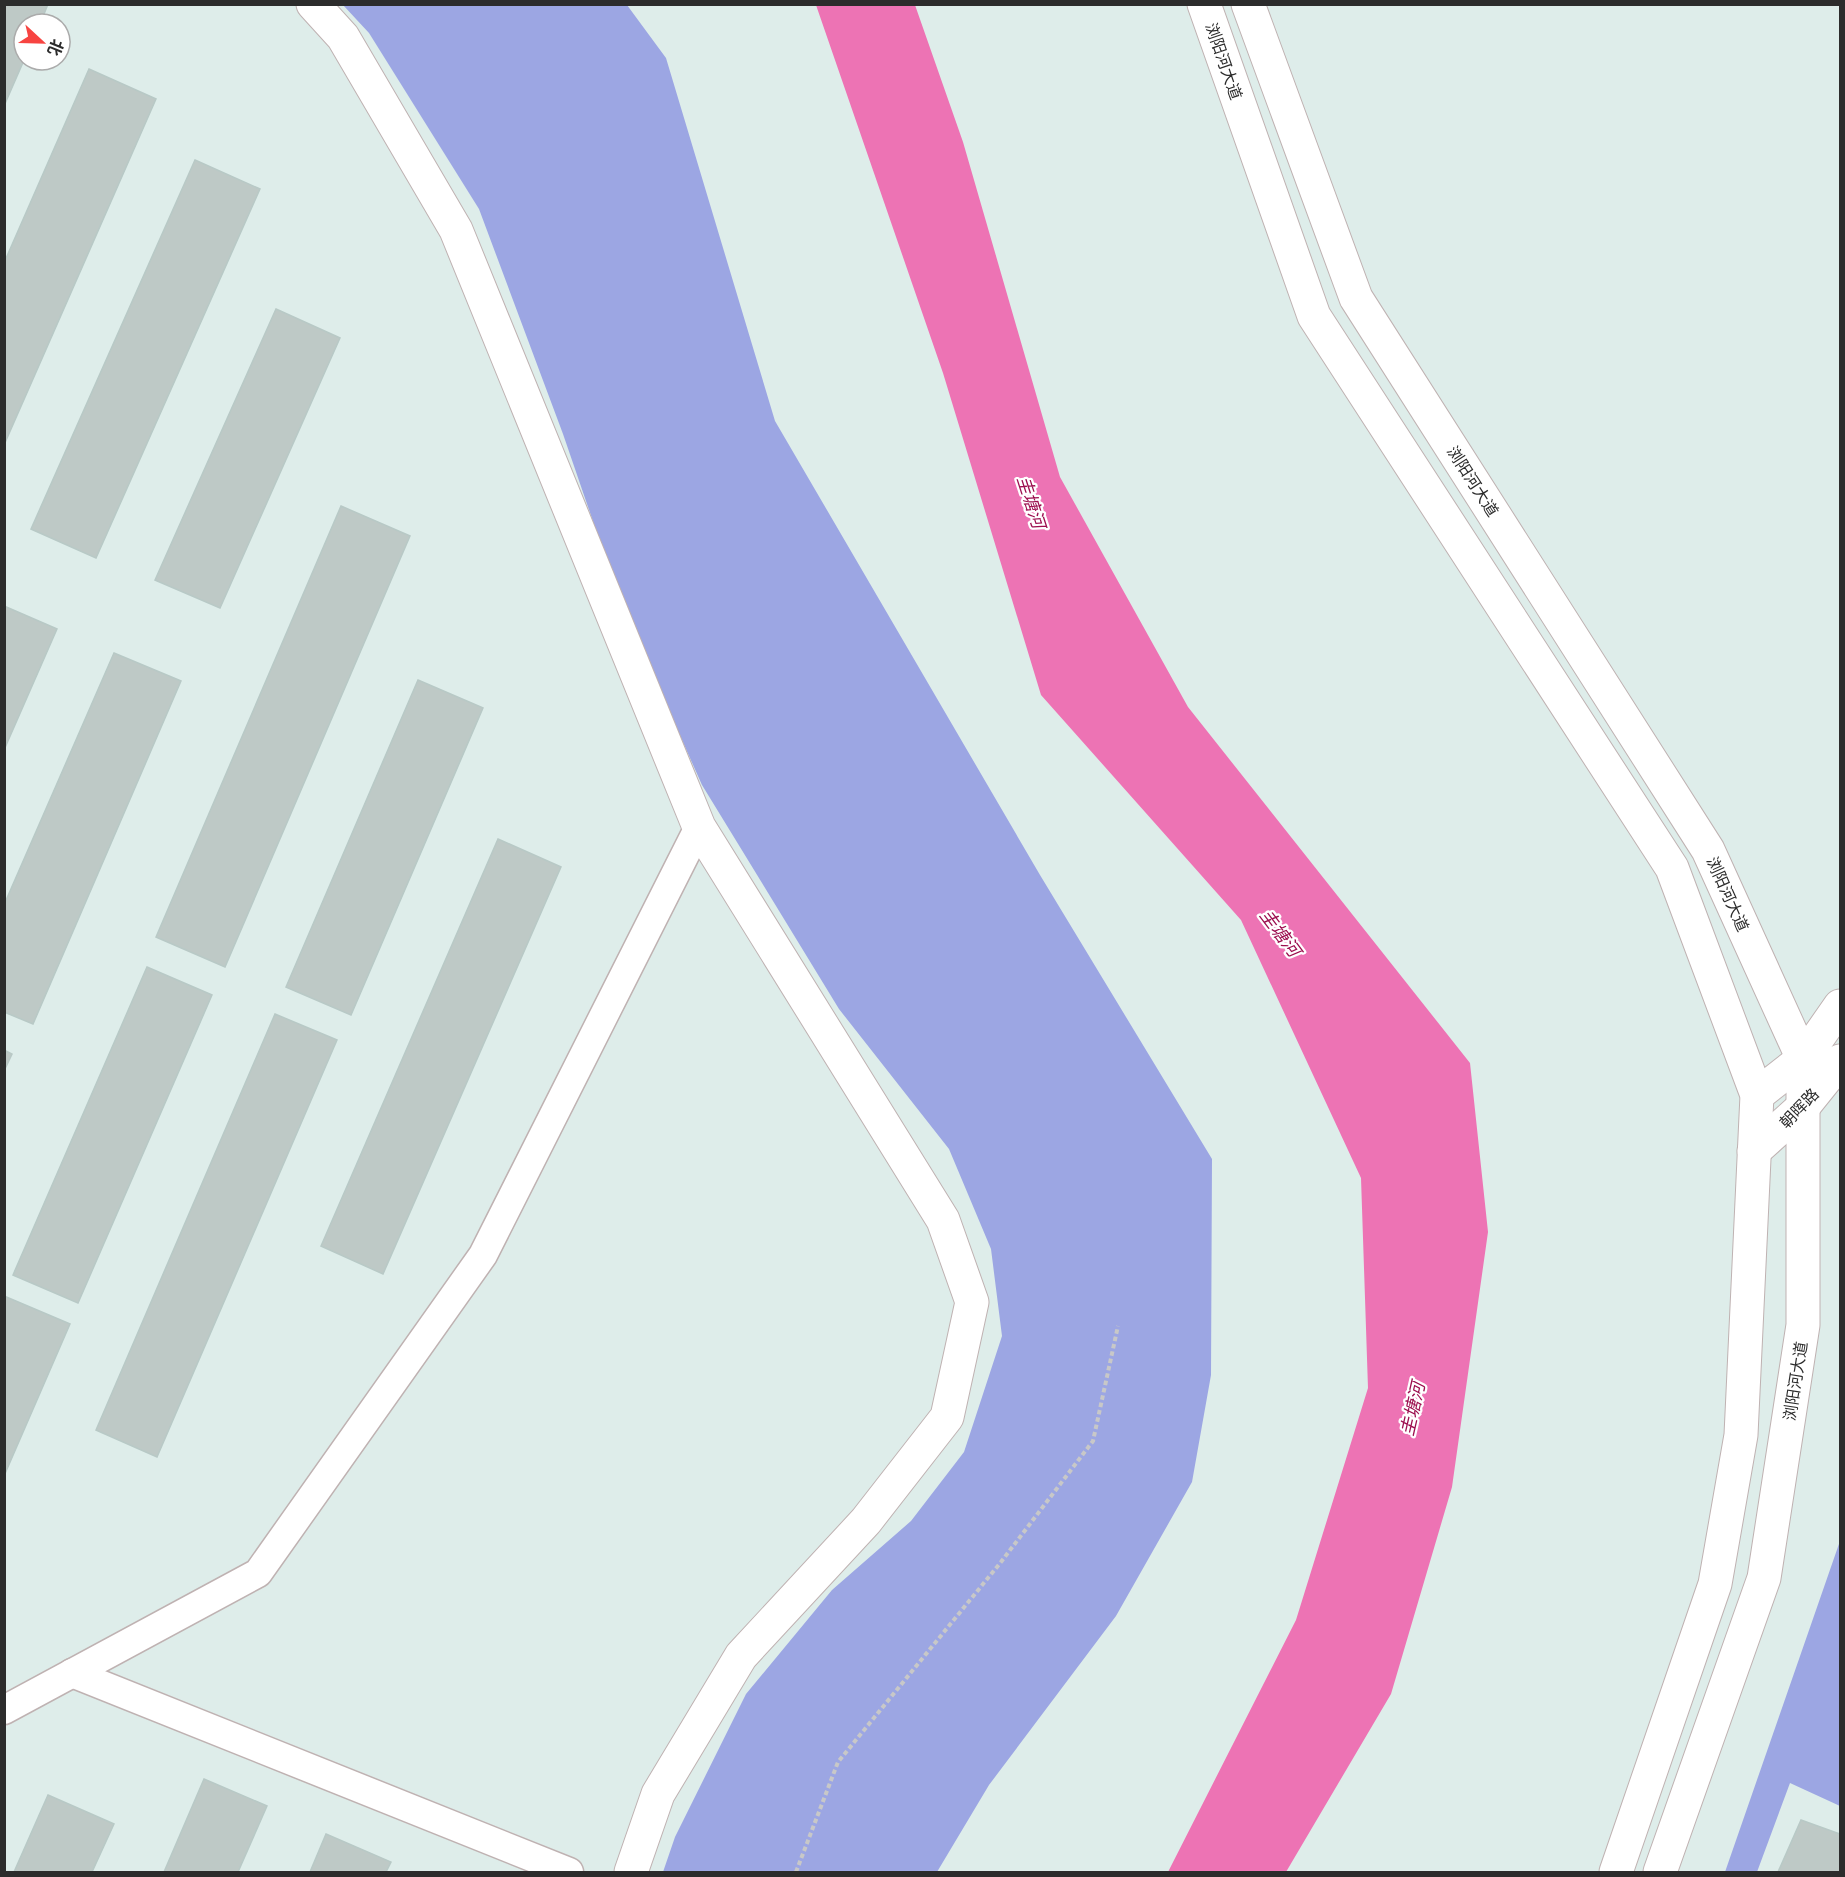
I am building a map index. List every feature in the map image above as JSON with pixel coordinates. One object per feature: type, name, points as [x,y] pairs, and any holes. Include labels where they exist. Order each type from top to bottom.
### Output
[{"type":"main road","points":[[313,4],[343,37],[456,230],[699,827],[943,1220],[972,1302],[947,1417],[866,1521],[741,1656],[658,1794],[631,1872]]},
{"type":"main road","name":"浏阳河大道","points":[[1204,4],[1314,316],[1672,868],[1757,1095],[1741,1435],[1715,1584],[1616,1872]]},
{"type":"main road","name":"浏阳河大道","points":[[1248,4],[1356,298],[1708,850],[1803,1059],[1803,1325],[1764,1578],[1660,1872]]},
{"type":"main road","name":"朝晖路","points":[[1757,1095],[1803,1059],[1840,1006]]},
{"type":"main road","name":"朝晖路","points":[[1754,1150],[1803,1107],[1840,1061]]},
{"type":"street","points":[[4,1710],[258,1573],[483,1255],[699,827]]},
{"type":"street","points":[[72,1673],[569,1872]]},
{"type":"path","points":[[796,1872],[838,1762],[1001,1562],[1093,1441],[1118,1326]]},
{"type":"shaded area","points":[[343,5],[627,5],[666,58],[775,421],[1040,875],[1212,1159],[1211,1375],[1192,1482],[1116,1616],[989,1785],[937,1872],[663,1872],[675,1837],[746,1694],[832,1590],[911,1521],[964,1452],[1002,1336],[991,1249],[949,1149],[839,1009],[702,785],[621,603],[563,434],[479,209],[369,33]]},
{"type":"shaded area","points":[[1840,1541],[1840,1806],[1790,1783],[1757,1872],[1725,1872]]},
{"type":"water","name":"圭塘河","points":[[816,5],[915,5],[963,142],[1060,477],[1188,707],[1470,1063],[1488,1232],[1452,1487],[1391,1694],[1286,1872],[1168,1872],[1296,1620],[1368,1388],[1361,1178],[1241,920],[1041,695],[943,373]]},
{"type":"building","points":[[4,4],[48,4],[45,12],[12,12],[12,72],[19,72],[4,106]]},
{"type":"building","points":[[89,69],[156,99],[4,445],[4,263]]},
{"type":"building","points":[[195,160],[260,189],[96,558],[31,529]]},
{"type":"building","points":[[276,309],[340,338],[220,608],[155,580]]},
{"type":"building","points":[[341,506],[410,536],[225,967],[156,937]]},
{"type":"building","points":[[4,606],[57,629],[4,750]]},
{"type":"building","points":[[114,653],[181,681],[33,1024],[4,1012],[4,905]]},
{"type":"building","points":[[418,680],[483,708],[351,1015],[286,987]]},
{"type":"building","points":[[498,839],[561,867],[383,1274],[321,1246]]},
{"type":"building","points":[[147,967],[212,995],[78,1303],[13,1275]]},
{"type":"building","points":[[275,1014],[337,1040],[157,1457],[96,1430]]},
{"type":"building","points":[[4,1050],[12,1054],[4,1071]]},
{"type":"building","points":[[4,1296],[70,1324],[4,1476]]},
{"type":"building","points":[[204,1779],[267,1806],[238,1872],[164,1872]]},
{"type":"building","points":[[48,1795],[114,1824],[92,1872],[14,1872]]},
{"type":"building","points":[[1801,1820],[1840,1834],[1840,1872],[1778,1872]]},
{"type":"building","points":[[326,1834],[391,1862],[386,1872],[310,1872]]}]
